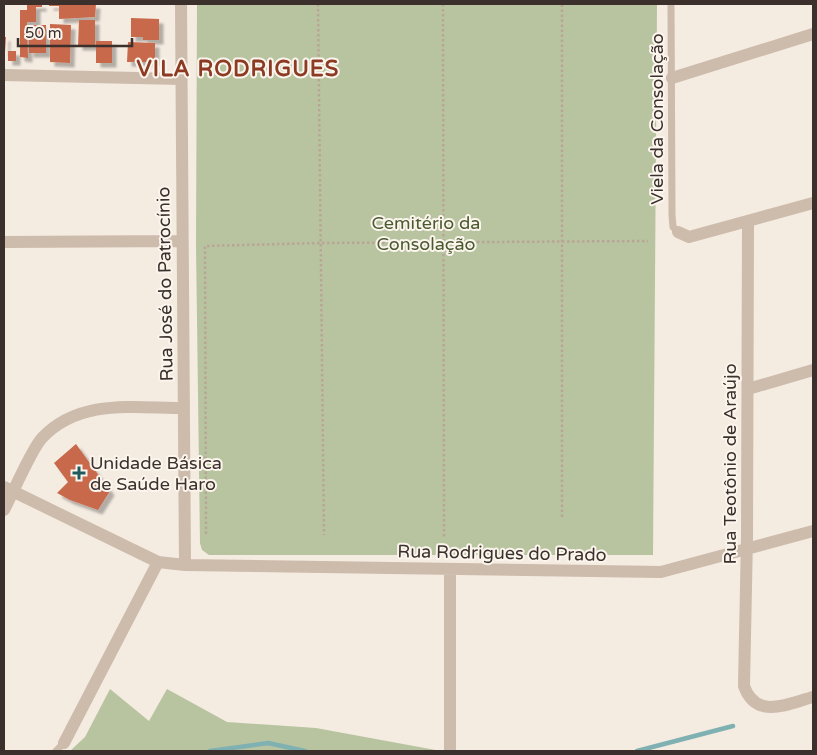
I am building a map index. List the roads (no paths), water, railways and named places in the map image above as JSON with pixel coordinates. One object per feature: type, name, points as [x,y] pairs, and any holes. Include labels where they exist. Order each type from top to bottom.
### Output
[{"type":"street","name":"Rua José do Patrocínio","points":[[181,4],[185,565]]},
{"type":"street","points":[[672,78],[813,34]]},
{"type":"street","points":[[4,75],[181,79]]},
{"type":"street","points":[[678,232],[682,236],[689,237],[813,203]]},
{"type":"street","name":"Rua Teotônio de Araújo","points":[[748,222],[747,549],[744,686],[748,696],[754,703],[763,707],[773,707],[813,697]]},
{"type":"street","points":[[4,242],[182,241]]},
{"type":"street","points":[[748,388],[813,370]]},
{"type":"street","points":[[4,510],[8,490],[41,439],[69,417],[101,408],[184,408]]},
{"type":"street","name":"Rua Rodrigues do Prado","points":[[8,490],[158,562],[185,565],[661,572],[813,531]]},
{"type":"street","points":[[60,747],[158,562]]},
{"type":"street","points":[[450,570],[450,751]]},
{"type":"lane","name":"Viela da Consolação","points":[[671,4],[672,227],[678,232]]},
{"type":"waterway","points":[[637,751],[733,726]]},
{"type":"waterway","points":[[210,751],[268,743],[305,751]]},
{"type":"place","name":"Unidade Básica de Saúde Haro","points":[[79,473]]},
{"type":"district","name":"VILA RODRIGUES","points":[[238,68]]},
{"type":"park label","name":"Cemitério da Consolação","points":[[426,233]]}]
